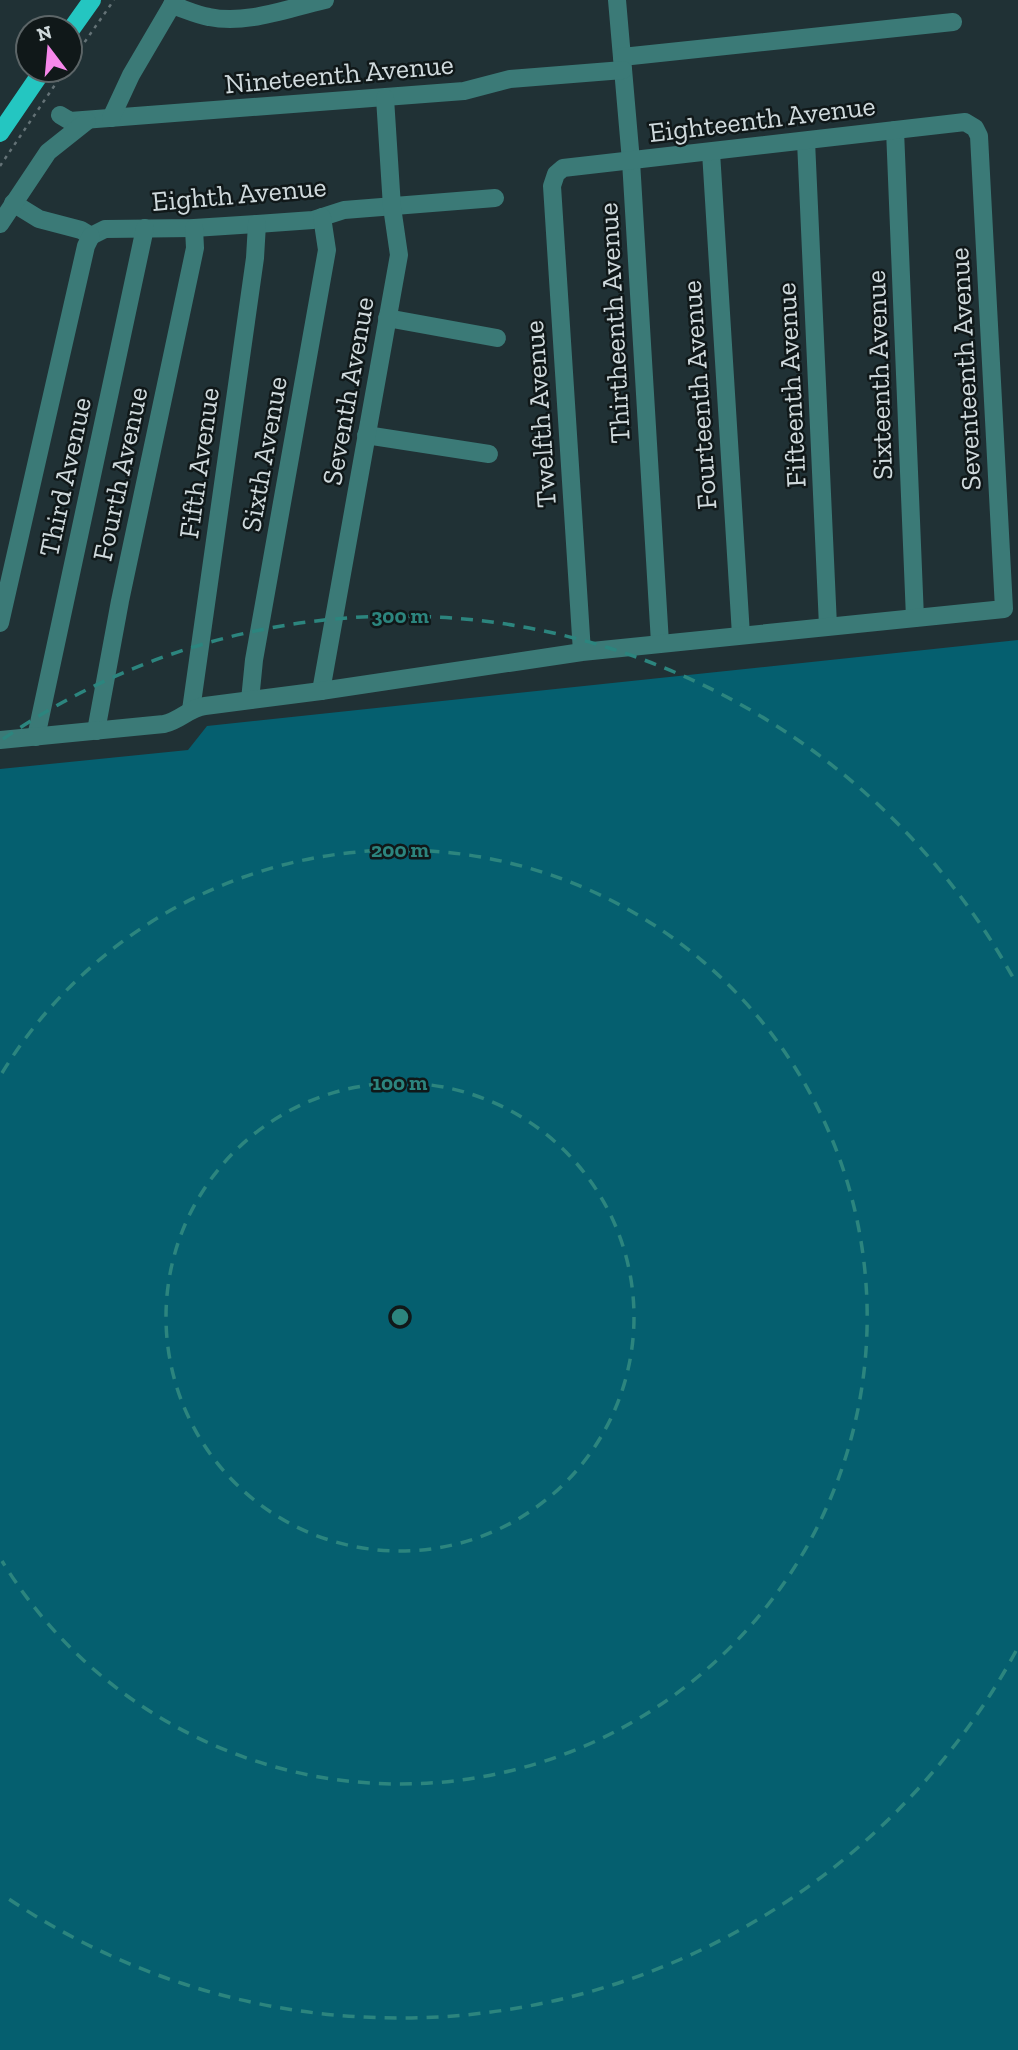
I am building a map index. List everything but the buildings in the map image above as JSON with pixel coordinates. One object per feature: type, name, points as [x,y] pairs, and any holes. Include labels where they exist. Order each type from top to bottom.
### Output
[{"type":"main road","points":[[0,133],[33,84]]},
{"type":"lane","points":[[111,118],[131,75],[173,2],[208,17],[228,20],[249,18],[325,0]]},
{"type":"lane","name":"Thirtheenth Avenue","points":[[617,0],[631,161],[660,643]]},
{"type":"lane","name":"Nineteenth Avenue","points":[[60,115],[70,121],[89,120],[464,91],[510,79],[622,63],[953,22]]},
{"type":"lane","name":"Seventh Avenue","points":[[321,691],[399,255],[385,98]]},
{"type":"lane","points":[[0,224],[48,152],[89,120]]},
{"type":"lane","name":"Eighteenth Avenue","points":[[556,174],[563,168],[965,122],[975,128]]},
{"type":"lane","name":"Seventeenth Avenue","points":[[915,618],[1004,609],[979,136],[975,128]]},
{"type":"lane","name":"Sixteenth Avenue","points":[[895,130],[915,618]]},
{"type":"lane","name":"Fifteenth Avenue","points":[[806,141],[828,626]]},
{"type":"lane","name":"Fourteenth Avenue","points":[[711,152],[741,635]]},
{"type":"lane","name":"Twelfth Avenue","points":[[556,174],[552,186],[582,652]]},
{"type":"lane","name":"Eighth Avenue","points":[[91,236],[105,229],[257,224],[322,217],[344,211],[495,198]]},
{"type":"lane","points":[[0,623],[86,246],[91,236],[81,230],[39,219],[13,203]]},
{"type":"lane","name":"Sixth Avenue","points":[[250,700],[254,660],[327,250],[322,217]]},
{"type":"lane","name":"Fifth Avenue","points":[[191,710],[255,258],[257,224]]},
{"type":"lane","name":"Third Avenue","points":[[36,737],[145,228]]},
{"type":"lane","name":"Fourth Avenue","points":[[96,731],[123,588],[195,248],[194,228]]},
{"type":"lane","points":[[387,318],[497,338]]},
{"type":"lane","points":[[366,435],[489,454]]},
{"type":"lane","points":[[0,740],[164,724],[183,718],[191,710],[205,706],[582,652],[915,618]]},
{"type":"path","points":[[84,43],[114,0]]},
{"type":"path","points":[[0,166],[56,84]]},
{"type":"shaded area","points":[[1018,640],[1018,2050],[0,2050],[0,769],[188,750],[207,726]]}]
